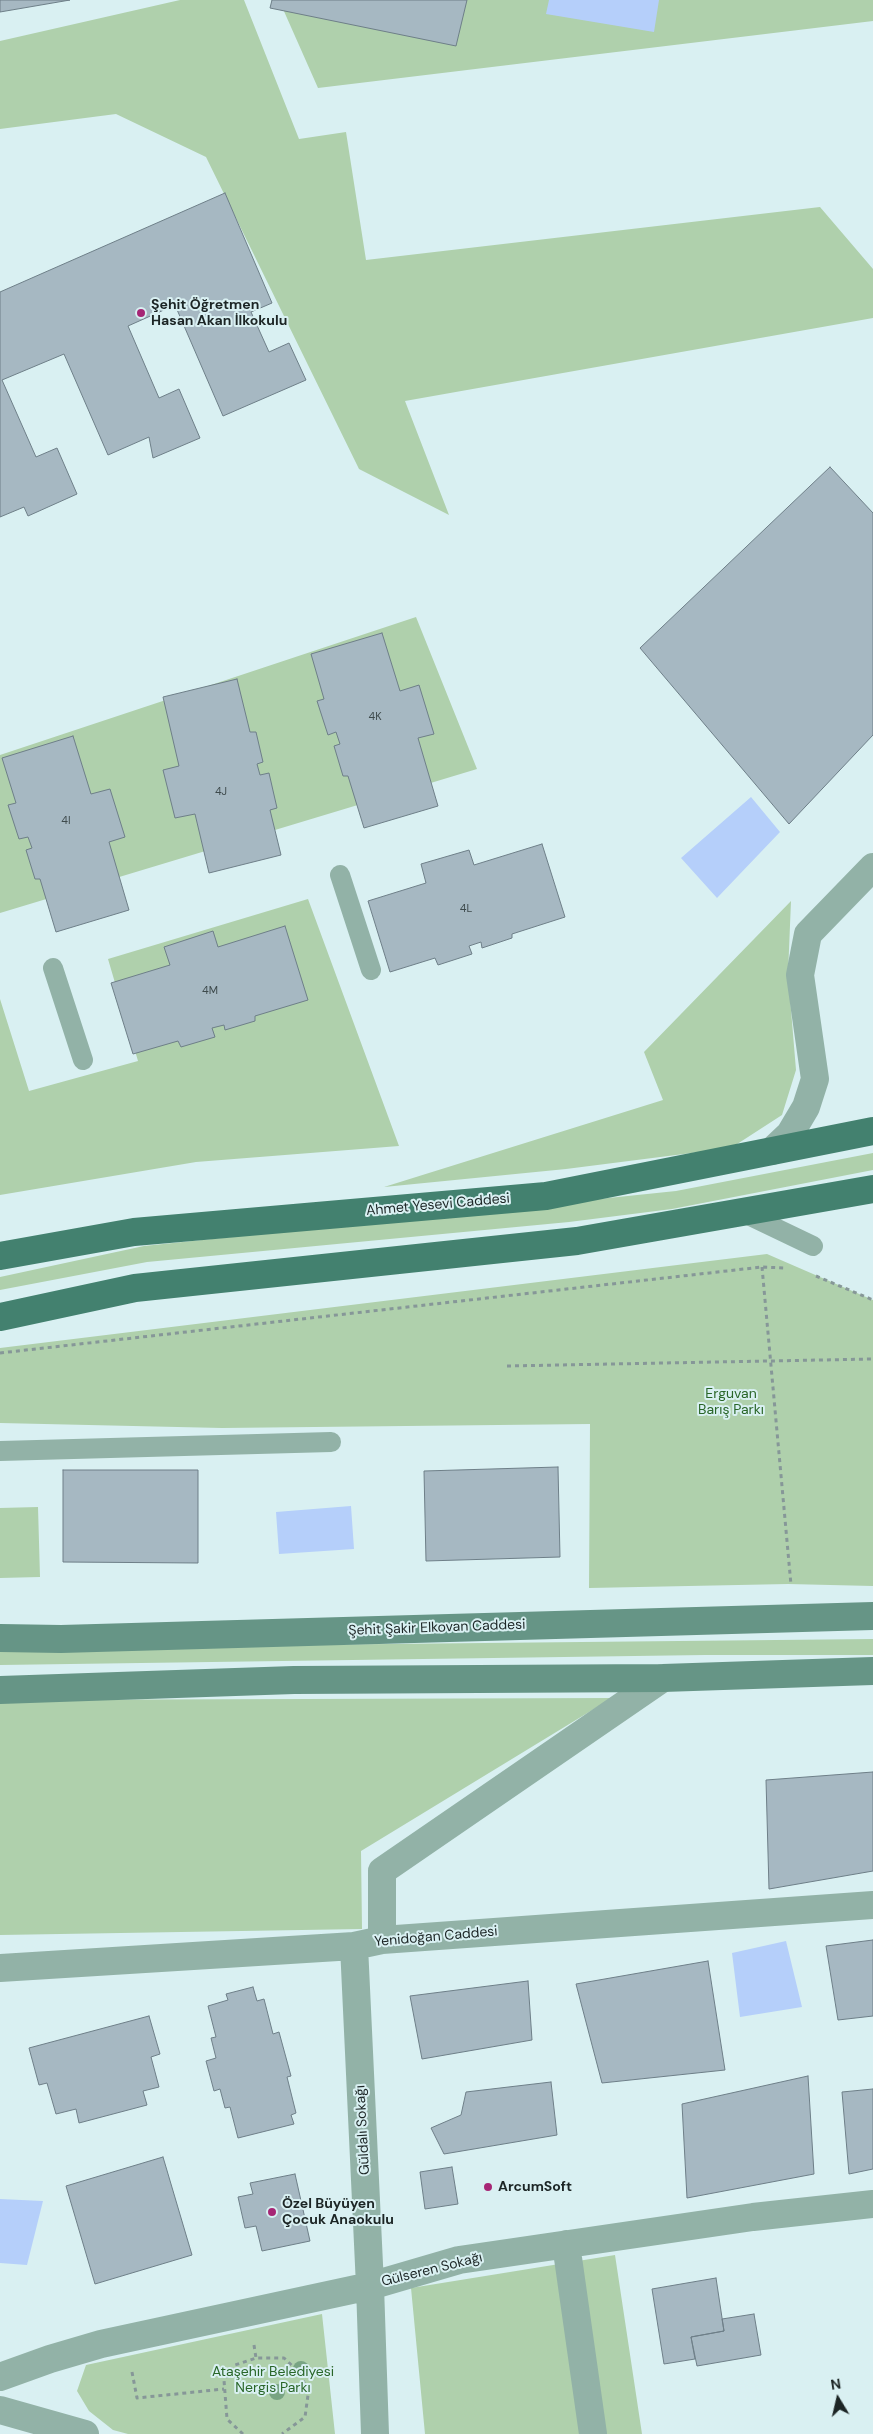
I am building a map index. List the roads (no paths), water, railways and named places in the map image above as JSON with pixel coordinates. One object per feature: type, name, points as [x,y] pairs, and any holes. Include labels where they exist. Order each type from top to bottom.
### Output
[{"type":"main road","name":"Ahmet Yesevi Caddesi","points":[[0,1256],[134,1232],[546,1196],[873,1131]]},
{"type":"main road","points":[[0,1316],[135,1288],[577,1241],[873,1189]]},
{"type":"street","points":[[772,1151],[790,1134],[806,1107],[815,1079],[800,975],[808,934],[873,867]]},
{"type":"street","name":"Şehit Şakir Elkovan Caddesi","points":[[0,1638],[61,1639],[873,1616]]},
{"type":"street","points":[[0,1690],[294,1680],[663,1678],[873,1671]]},
{"type":"street","points":[[382,1940],[382,1871],[663,1678]]},
{"type":"street","name":"Yenidoğan Caddesi","points":[[0,1968],[354,1946],[382,1940],[873,1904]]},
{"type":"street","name":"Güldalı Sokağı","points":[[354,1946],[375,2434]]},
{"type":"street","name":"Gülseren Sokağı","points":[[0,2377],[50,2359],[127,2339],[370,2286],[459,2260],[753,2217],[873,2204]]},
{"type":"street","points":[[566,2244],[593,2434]]},
{"type":"street","points":[[0,2410],[85,2434]]},
{"type":"lane","points":[[340,875],[371,970]]},
{"type":"lane","points":[[53,968],[83,1060]]},
{"type":"lane","points":[[742,1212],[813,1246]]},
{"type":"lane","points":[[0,1451],[331,1442]]},
{"type":"water","points":[[549,0],[659,0],[654,32],[546,14]]},
{"type":"water","points":[[751,797],[780,832],[717,898],[681,858]]},
{"type":"water","points":[[351,1506],[354,1549],[279,1554],[276,1512]]},
{"type":"water","points":[[786,1941],[802,2007],[740,2017],[732,1953]]},
{"type":"water","points":[[0,2199],[43,2201],[27,2265],[0,2263]]},
{"type":"place","name":"Şehit Öğretmen Hasan Akan İlkokulu","points":[[141,313]]},
{"type":"place","name":"ArcumSoft","points":[[488,2187]]},
{"type":"place","name":"Özel Büyüyen Çocuk Anaokulu","points":[[272,2212]]},
{"type":"park label","name":"Erguvan Barış Parkı","points":[[731,1402]]},
{"type":"park label","name":"Ataşehir Belediyesi Nergis Parkı","points":[[273,2380]]}]
